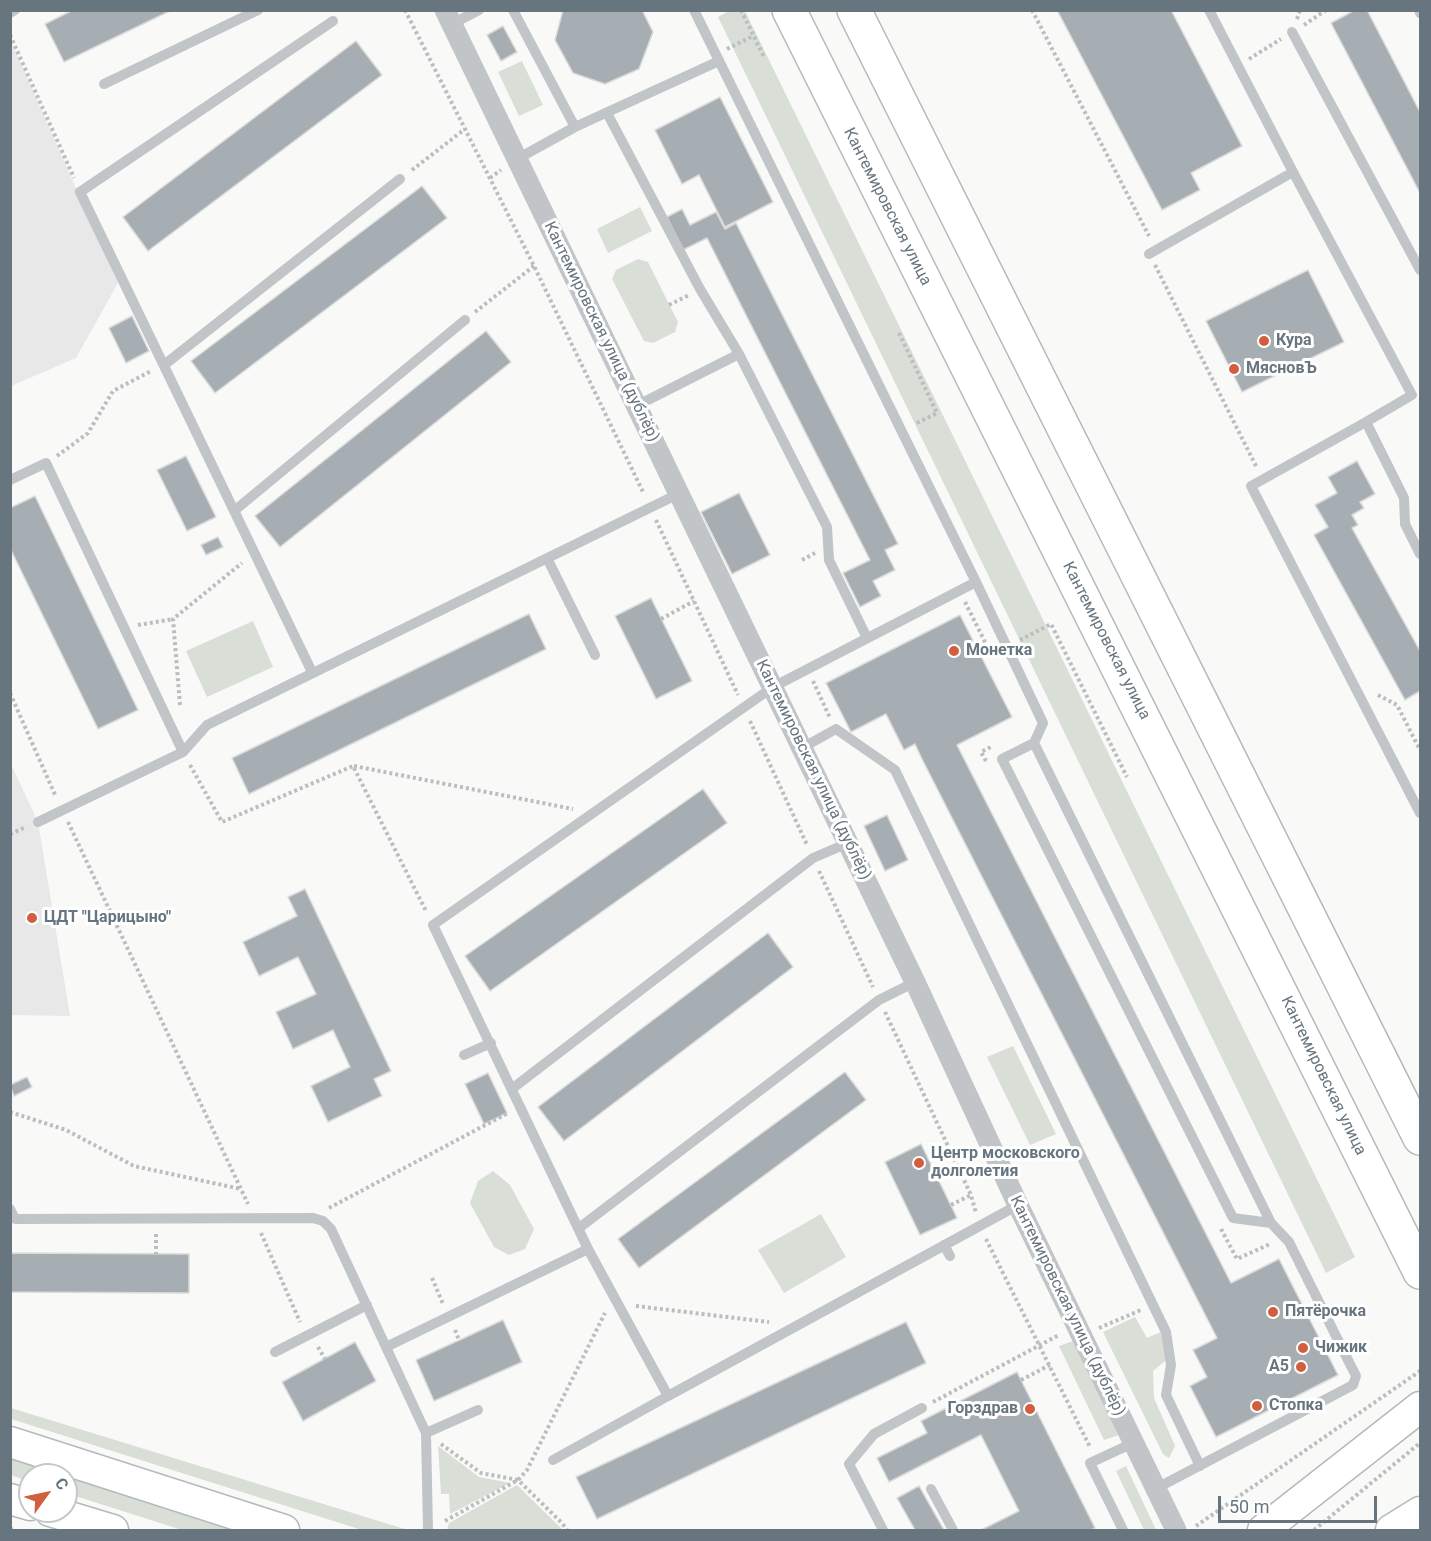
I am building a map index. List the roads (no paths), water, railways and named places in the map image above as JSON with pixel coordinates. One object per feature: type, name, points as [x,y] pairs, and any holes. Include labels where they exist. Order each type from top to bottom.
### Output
[{"type":"main road","name":"Кантемировская улица","points":[[789,10],[1420,1272]]},
{"type":"main road","points":[[854,10],[1420,1138]]},
{"type":"main road","points":[[1263,1530],[1413,1400]]},
{"type":"main road","points":[[10,1442],[284,1530]]},
{"type":"main road","points":[[1391,1530],[1420,1512]]},
{"type":"main road","points":[[78,1519],[113,1530]]},
{"type":"street","name":"Кантемировская улица (дублёр)","points":[[449,17],[915,982],[1018,1205],[1176,1530]]},
{"type":"lane","points":[[10,13],[15,10]]},
{"type":"lane","points":[[104,84],[258,10]]},
{"type":"lane","points":[[449,17],[479,10]]},
{"type":"lane","points":[[513,10],[575,127]]},
{"type":"lane","points":[[694,10],[976,582],[1043,723],[1034,743],[1002,759],[1233,1218],[1271,1224]]},
{"type":"lane","points":[[1209,10],[1412,395],[1251,486],[1420,813]]},
{"type":"lane","points":[[312,672],[80,192],[333,21]]},
{"type":"lane","points":[[1292,32],[1420,270]]},
{"type":"lane","points":[[517,159],[575,127],[717,58]]},
{"type":"lane","points":[[607,113],[700,289],[739,354],[827,526],[830,560],[867,638]]},
{"type":"lane","points":[[1153,252],[1293,172]]},
{"type":"lane","points":[[164,365],[400,179]]},
{"type":"lane","points":[[234,511],[465,320]]},
{"type":"lane","points":[[636,406],[739,354]]},
{"type":"lane","points":[[1366,422],[1404,498],[1405,524],[1420,554]]},
{"type":"lane","points":[[10,480],[46,463],[183,752]]},
{"type":"lane","points":[[38,822],[183,752],[207,724],[678,494]]},
{"type":"lane","points":[[547,558],[595,655]]},
{"type":"lane","points":[[668,1396],[588,1249],[522,1106],[433,925],[773,687],[976,582]]},
{"type":"lane","points":[[802,747],[836,729],[895,770],[1166,1332],[1171,1365],[1166,1395],[1200,1466]]},
{"type":"lane","points":[[1034,743],[1271,1224],[1288,1242],[1356,1376],[1353,1385],[1155,1489]]},
{"type":"lane","points":[[513,1088],[813,858],[848,843]]},
{"type":"lane","points":[[579,1228],[879,1000],[915,982]]},
{"type":"lane","points":[[464,1055],[491,1042]]},
{"type":"lane","points":[[553,1460],[1018,1205]]},
{"type":"lane","points":[[12,1215],[313,1218],[323,1221],[331,1228],[426,1433],[428,1530]]},
{"type":"lane","points":[[944,1245],[950,1257]]},
{"type":"lane","points":[[386,1347],[588,1249]]},
{"type":"lane","points":[[276,1352],[367,1305]]},
{"type":"lane","points":[[883,1530],[849,1464],[874,1434],[922,1408]]},
{"type":"lane","points":[[426,1433],[478,1410]]},
{"type":"lane","points":[[1123,1530],[1090,1463],[1133,1443]]},
{"type":"lane","points":[[932,1489],[953,1530]]},
{"type":"place","name":"Кура","points":[[1264,341]]},
{"type":"place","name":"МясновЪ","points":[[1234,369]]},
{"type":"place","name":"Монетка","points":[[954,651]]},
{"type":"place","name":"ЦДТ \"Царицыно\"","points":[[32,918]]},
{"type":"place","name":"Центр московского долголетия","points":[[919,1163]]},
{"type":"place","name":"Пятёрочка","points":[[1273,1312]]},
{"type":"place","name":"Чижик","points":[[1303,1348]]},
{"type":"place","name":"А5","points":[[1301,1367]]},
{"type":"place","name":"Стопка","points":[[1257,1406]]},
{"type":"place","name":"Горздрав","points":[[1030,1409]]}]
